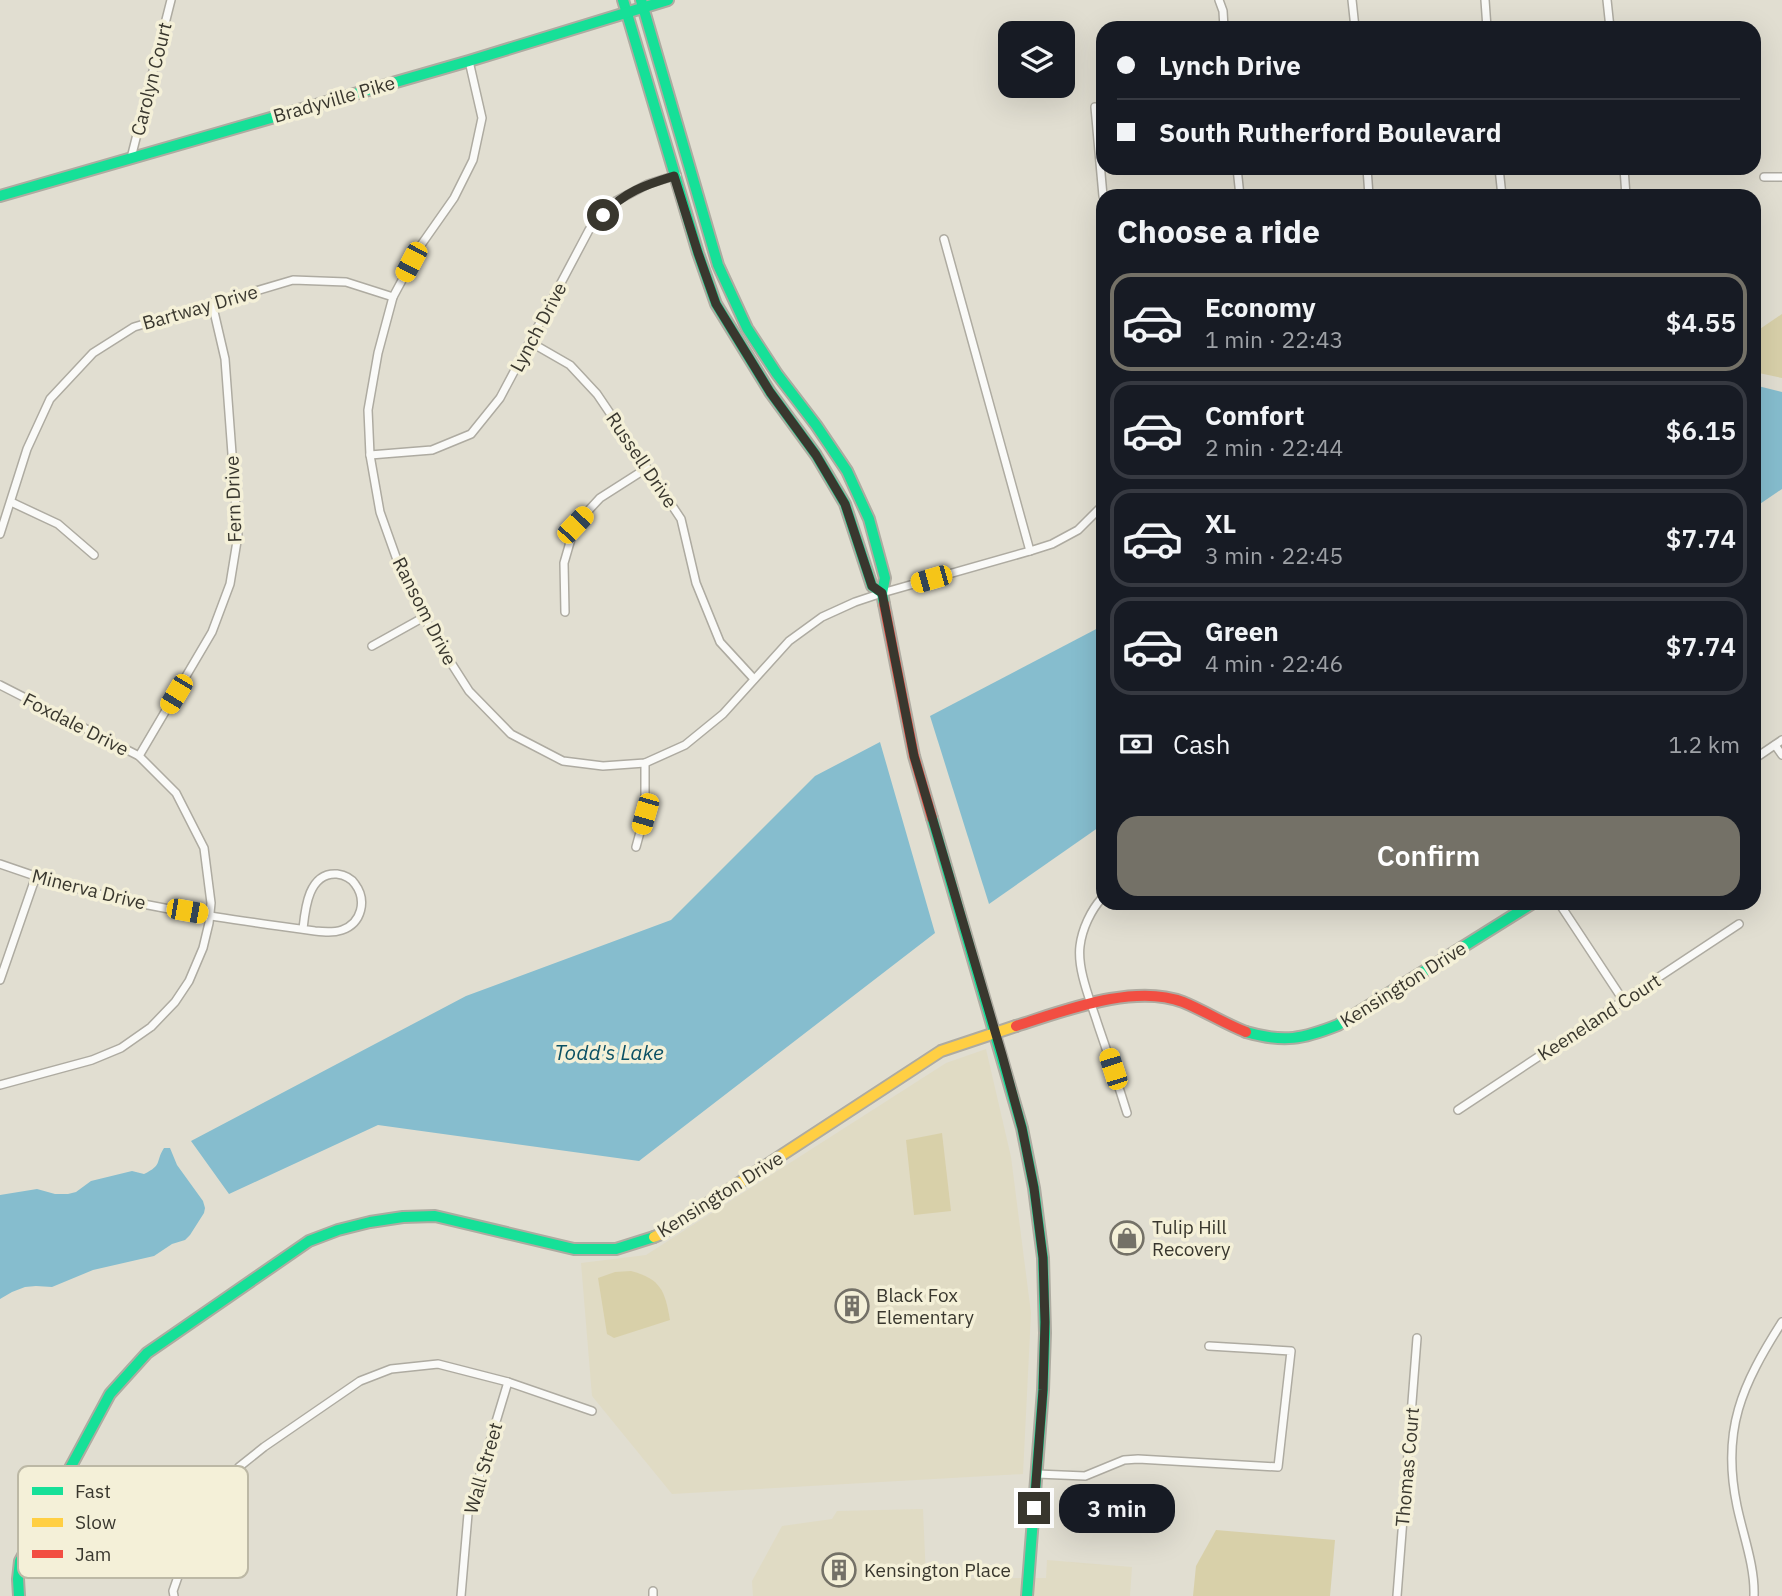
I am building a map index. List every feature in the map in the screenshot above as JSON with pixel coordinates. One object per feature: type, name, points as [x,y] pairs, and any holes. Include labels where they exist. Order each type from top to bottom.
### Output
[{"type":"main road","points":[[623,0],[674,176],[716,304],[770,392],[816,455],[845,504],[872,586],[882,593]]},
{"type":"main road","name":"Bradyville Pike","points":[[0,196],[469,61],[627,12],[642,4],[668,0]]},
{"type":"main road","points":[[642,4],[718,265],[747,328],[847,471],[869,519],[885,578],[882,593],[914,756],[1022,1128],[1034,1188],[1043,1258],[1045,1322],[1044,1379],[1027,1596]]},
{"type":"main road","name":"Kensington Drive","points":[[71,1466],[110,1394],[148,1353],[309,1241],[329,1232],[415,1215],[435,1216],[574,1249],[616,1249],[661,1234],[941,1051],[1091,1003],[1135,995],[1157,996],[1181,1002],[1243,1031],[1263,1037],[1311,1035],[1338,1025],[1523,910]]},
{"type":"main road","name":"Kensington Drive","points":[[18,1578],[19,1596]]},
{"type":"street","name":"Carolyn Court","points":[[131,158],[170,0]]},
{"type":"street","points":[[1219,0],[1224,21]]},
{"type":"street","points":[[1352,0],[1354,21]]},
{"type":"street","points":[[1485,0],[1486,21]]},
{"type":"street","points":[[1607,0],[1609,21]]},
{"type":"street","name":"Ransom Drive","points":[[469,61],[482,118],[473,160],[454,198],[421,245],[393,297],[378,353],[368,410],[370,455],[380,512],[401,571],[424,617],[469,691],[510,734],[563,761],[603,766],[645,763],[685,745],[723,714],[789,641],[822,617],[882,593],[1052,544],[1078,530],[1096,512]]},
{"type":"street","name":"Lynch Drive","points":[[370,455],[432,450],[471,433],[500,398],[589,230],[616,201],[648,184],[691,171]]},
{"type":"street","points":[[1764,177],[1782,177]]},
{"type":"street","points":[[944,239],[1030,551]]},
{"type":"street","name":"Bartway Drive","points":[[0,534],[27,449],[51,399],[93,353],[134,327],[293,280],[346,282],[393,297]]},
{"type":"street","name":"Fern Drive","points":[[139,756],[212,632],[230,584],[238,535],[225,359],[212,303]]},
{"type":"street","name":"Russell Drive","points":[[530,342],[570,365],[597,394],[681,519],[696,583],[720,642],[754,679]]},
{"type":"street","points":[[565,612],[564,563],[575,525],[600,498],[647,468]]},
{"type":"street","points":[[10,502],[58,524],[94,555]]},
{"type":"street","points":[[373,646],[424,617]]},
{"type":"street","name":"Foxdale Drive","points":[[0,685],[139,756],[176,793],[204,848],[211,897],[210,916],[202,948],[189,981],[175,1002],[151,1027],[121,1048],[92,1060],[0,1084]]},
{"type":"street","points":[[1761,755],[1779,743],[1782,755]]},
{"type":"street","points":[[636,847],[645,814],[645,763]]},
{"type":"street","name":"Minerva Drive","points":[[0,864],[117,899],[210,916],[323,932],[345,929],[354,923],[359,915],[362,904],[353,881],[336,874],[328,875],[319,881],[312,888],[308,899],[303,929]]},
{"type":"street","points":[[0,980],[36,876]]},
{"type":"street","points":[[1096,906],[1080,946],[1080,963],[1127,1113]]},
{"type":"street","points":[[1564,910],[1623,1000]]},
{"type":"street","name":"Keeneland Court","points":[[1458,1110],[1739,924]]},
{"type":"street","points":[[1754,1596],[1755,1582],[1736,1503],[1731,1463],[1733,1434],[1749,1378],[1782,1322]]},
{"type":"street","name":"Thomas Court","points":[[1397,1596],[1417,1338]]},
{"type":"street","points":[[1037,1474],[1085,1476],[1124,1460],[1138,1459],[1278,1467],[1291,1351],[1209,1346]]},
{"type":"street","points":[[240,1466],[360,1381],[391,1368],[438,1364],[508,1382],[592,1411]]},
{"type":"street","name":"Wall Street","points":[[461,1596],[468,1514],[508,1382]]},
{"type":"street","points":[[174,1596],[178,1578]]},
{"type":"shaded area","points":[[1782,314],[1782,378],[1761,374],[1761,328]]},
{"type":"shaded area","points":[[986,1049],[1011,1157],[1031,1313],[1023,1474],[672,1494],[592,1396],[581,1263],[646,1255],[946,1063]]},
{"type":"shaded area","points":[[942,1133],[951,1211],[914,1215],[906,1140]]},
{"type":"shaded area","points":[[631,1271],[649,1278],[660,1288],[670,1320],[614,1338],[607,1334],[598,1278],[615,1272]]},
{"type":"shaded area","points":[[923,1509],[926,1578],[1046,1578],[1047,1560],[1132,1567],[1130,1596],[753,1596],[752,1581],[782,1526],[832,1519],[837,1511]]},
{"type":"shaded area","points":[[1216,1530],[1335,1540],[1330,1596],[1193,1596],[1196,1566]]},
{"type":"water","points":[[1761,387],[1782,392],[1782,489],[1761,503]]},
{"type":"water","points":[[1096,629],[1096,829],[989,904],[930,716]]},
{"type":"water","name":"Todd's Lake","points":[[880,742],[935,933],[639,1161],[378,1125],[229,1194],[191,1141],[466,996],[671,920],[815,776]]},
{"type":"water","points":[[164,1148],[170,1148],[177,1165],[203,1201],[205,1208],[185,1240],[172,1244],[154,1256],[93,1270],[52,1287],[25,1287],[0,1299],[0,1195],[37,1189],[68,1194],[76,1192],[91,1181],[132,1171],[144,1174],[156,1166]]},
{"type":"traffic: fast","points":[[623,0],[698,253],[716,304],[770,392],[816,455],[845,504],[872,586],[882,593]]},
{"type":"traffic: fast","points":[[641,0],[718,265],[747,328],[847,471],[869,519],[885,578],[882,593],[884,604]]},
{"type":"traffic: fast","points":[[0,196],[469,61],[668,0]]},
{"type":"traffic: fast","points":[[932,818],[1022,1128],[1034,1188],[1043,1258],[1043,1390],[1027,1596]]},
{"type":"traffic: fast","points":[[1246,1032],[1271,1038],[1293,1038],[1338,1025],[1522,910]]},
{"type":"traffic: fast","points":[[71,1466],[110,1394],[147,1353],[309,1241],[370,1222],[435,1216],[574,1249],[616,1249],[654,1237]]},
{"type":"traffic: fast","points":[[18,1578],[19,1596]]},
{"type":"traffic: slow","points":[[654,1237],[941,1051],[1016,1026]]},
{"type":"traffic: jam","points":[[884,604],[914,756],[932,818]]},
{"type":"traffic: jam","points":[[1016,1026],[1099,1001],[1143,996],[1164,997],[1183,1002],[1246,1032]]},
{"type":"place","name":"Tulip Hill Recovery","points":[[1127,1238]]},
{"type":"place","name":"Black Fox Elementary","points":[[852,1306]]},
{"type":"place","name":"Kensington Place","points":[[839,1570]]},
{"type":"route","points":[[603,215],[616,201],[648,184],[674,176],[716,304],[770,392],[816,455],[845,504],[872,586],[882,593],[914,756],[1002,1055],[1022,1128],[1034,1188],[1043,1258],[1045,1322],[1034,1508]]}]
